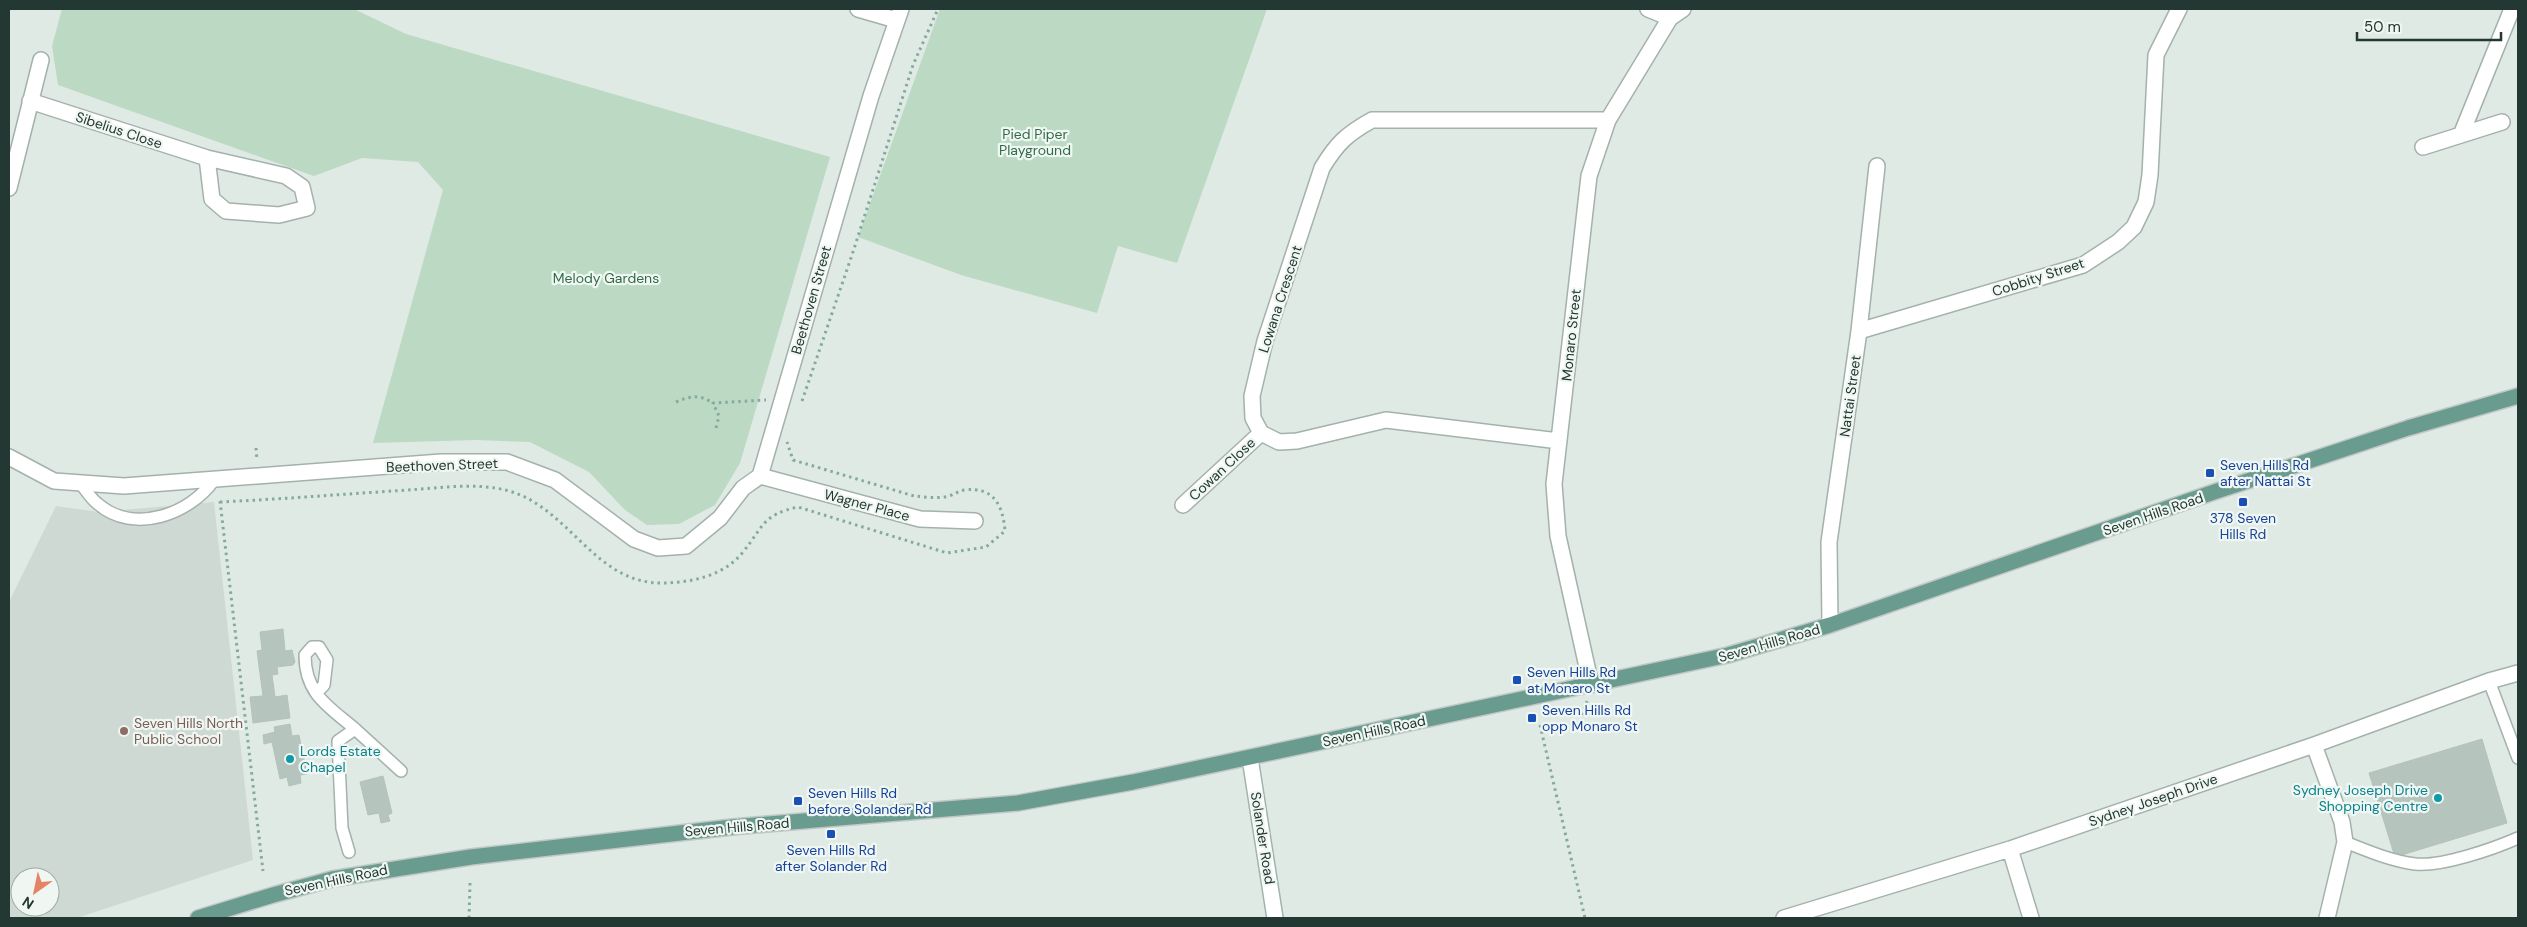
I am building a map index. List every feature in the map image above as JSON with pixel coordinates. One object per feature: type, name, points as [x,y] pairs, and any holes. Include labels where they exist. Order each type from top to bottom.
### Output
[{"type":"main road","name":"Seven Hills Road","points":[[198,918],[273,894],[383,869],[573,844],[732,827],[1018,803],[1250,758],[1728,655],[1830,625],[2214,492],[2417,426],[2518,396]]},
{"type":"street","points":[[858,9],[898,14]]},
{"type":"street","points":[[1648,9],[1670,18]]},
{"type":"street","name":"Monaro Street","points":[[1592,685],[1558,536],[1554,484],[1588,176],[1608,120],[1670,18],[1683,9]]},
{"type":"street","name":"Cobbity Street","points":[[1859,331],[2084,265],[2118,242],[2134,228],[2146,202],[2150,175],[2156,55],[2179,9]]},
{"type":"street","points":[[2461,135],[2512,9]]},
{"type":"street","name":"Beethoven Street","points":[[9,457],[54,481],[124,486],[441,462],[507,462],[556,480],[634,539],[658,548],[686,546],[720,518],[743,488],[760,476],[871,96],[898,14]]},
{"type":"street","points":[[9,188],[41,60]]},
{"type":"street","name":"Sibelius Close","points":[[30,101],[207,158],[286,176],[302,186],[308,208],[279,215],[226,210],[212,199],[207,158]]},
{"type":"street","name":"Lowana Crescent","points":[[1261,433],[1253,418],[1252,396],[1266,340],[1322,168],[1336,146],[1350,133],[1372,120],[1608,120]]},
{"type":"street","points":[[2424,148],[2502,122]]},
{"type":"street","name":"Nattai Street","points":[[1830,625],[1829,542],[1859,331],[1876,166]]},
{"type":"street","points":[[1261,433],[1279,442],[1297,441],[1386,420],[1559,441]]},
{"type":"street","name":"Cowan Close","points":[[1183,505],[1261,433]]},
{"type":"street","name":"Wagner Place","points":[[760,476],[920,519],[975,521]]},
{"type":"street","name":"Sydney Joseph Drive","points":[[1784,918],[2010,849],[2314,744],[2489,681],[2518,673]]},
{"type":"street","points":[[2314,744],[2342,822],[2345,842],[2327,918]]},
{"type":"street","name":"Solander Road","points":[[1250,758],[1275,918]]},
{"type":"street","points":[[2010,849],[2031,918]]},
{"type":"lane","points":[[80,483],[98,505],[120,515],[145,519],[171,514],[191,504],[216,480]]},
{"type":"lane","points":[[2489,681],[2518,758]]},
{"type":"lane","points":[[316,693],[400,771]]},
{"type":"lane","points":[[349,852],[342,828],[338,741],[355,729]]},
{"type":"lane","points":[[2345,842],[2390,859],[2416,864],[2439,864],[2518,838]]},
{"type":"path","points":[[800,405],[852,255],[913,65],[938,9]]},
{"type":"path","points":[[676,402],[690,396],[704,397],[713,403],[719,416],[716,428]]},
{"type":"path","points":[[713,403],[744,399],[782,403]]},
{"type":"path","points":[[220,502],[440,488],[496,487],[528,499],[546,510],[585,548],[614,570],[647,582],[662,583],[700,579],[717,573],[742,553],[769,517],[780,511],[798,507],[947,553],[986,547],[1005,531],[1003,513],[995,499],[981,490],[964,490],[949,496],[914,496],[793,460],[787,442],[790,433]]},
{"type":"path","points":[[216,480],[263,871]]},
{"type":"path","points":[[1540,725],[1585,918]]},
{"type":"path","points":[[468,918],[470,883]]},
{"type":"shaded area","name":"Seven Hills North Public School","points":[[214,502],[253,860],[77,918],[9,918],[9,602],[56,506],[99,512]]},
{"type":"green space","name":"Melody Gardens","points":[[62,9],[354,9],[406,34],[830,157],[740,463],[715,505],[679,524],[647,525],[625,510],[589,472],[530,442],[476,440],[373,443],[443,190],[418,162],[362,158],[314,176],[58,85],[52,46]]},
{"type":"green space","name":"Pied Piper Playground","points":[[940,9],[1267,9],[1177,263],[1118,246],[1097,313],[961,275],[858,237]]},
{"type":"building","points":[[283,629],[285,651],[292,650],[295,662],[293,665],[277,667],[278,674],[272,675],[275,697],[287,695],[290,718],[253,723],[250,697],[263,696],[257,651],[262,650],[260,632]]},
{"type":"building","name":"Lords Estate Chapel","points":[[290,724],[292,736],[299,735],[307,774],[300,775],[301,783],[289,786],[287,777],[280,779],[272,742],[264,744],[263,735],[275,732],[274,727]]},
{"type":"building","name":"Sydney Joseph Drive Shopping Centre","points":[[2482,739],[2507,823],[2395,857],[2369,773]]},
{"type":"building","points":[[383,776],[392,813],[388,815],[390,821],[381,823],[379,813],[368,815],[360,782]]},
{"type":"place","name":"Seven Hills Rd after Nattai St","points":[[2210,473]]},
{"type":"place","name":"378 Seven Hills Rd","points":[[2243,502]]},
{"type":"place","name":"Seven Hills Rd at Monaro St","points":[[1517,680]]},
{"type":"place","name":"Seven Hills Rd opp Monaro St","points":[[1532,718]]},
{"type":"place","name":"Seven Hills North Public School","points":[[124,731]]},
{"type":"place","name":"Lords Estate Chapel","points":[[290,759]]},
{"type":"place","name":"Sydney Joseph Drive Shopping Centre","points":[[2438,798]]},
{"type":"place","name":"Seven Hills Rd before Solander Rd","points":[[798,801]]},
{"type":"place","name":"Seven Hills Rd after Solander Rd","points":[[831,834]]}]
